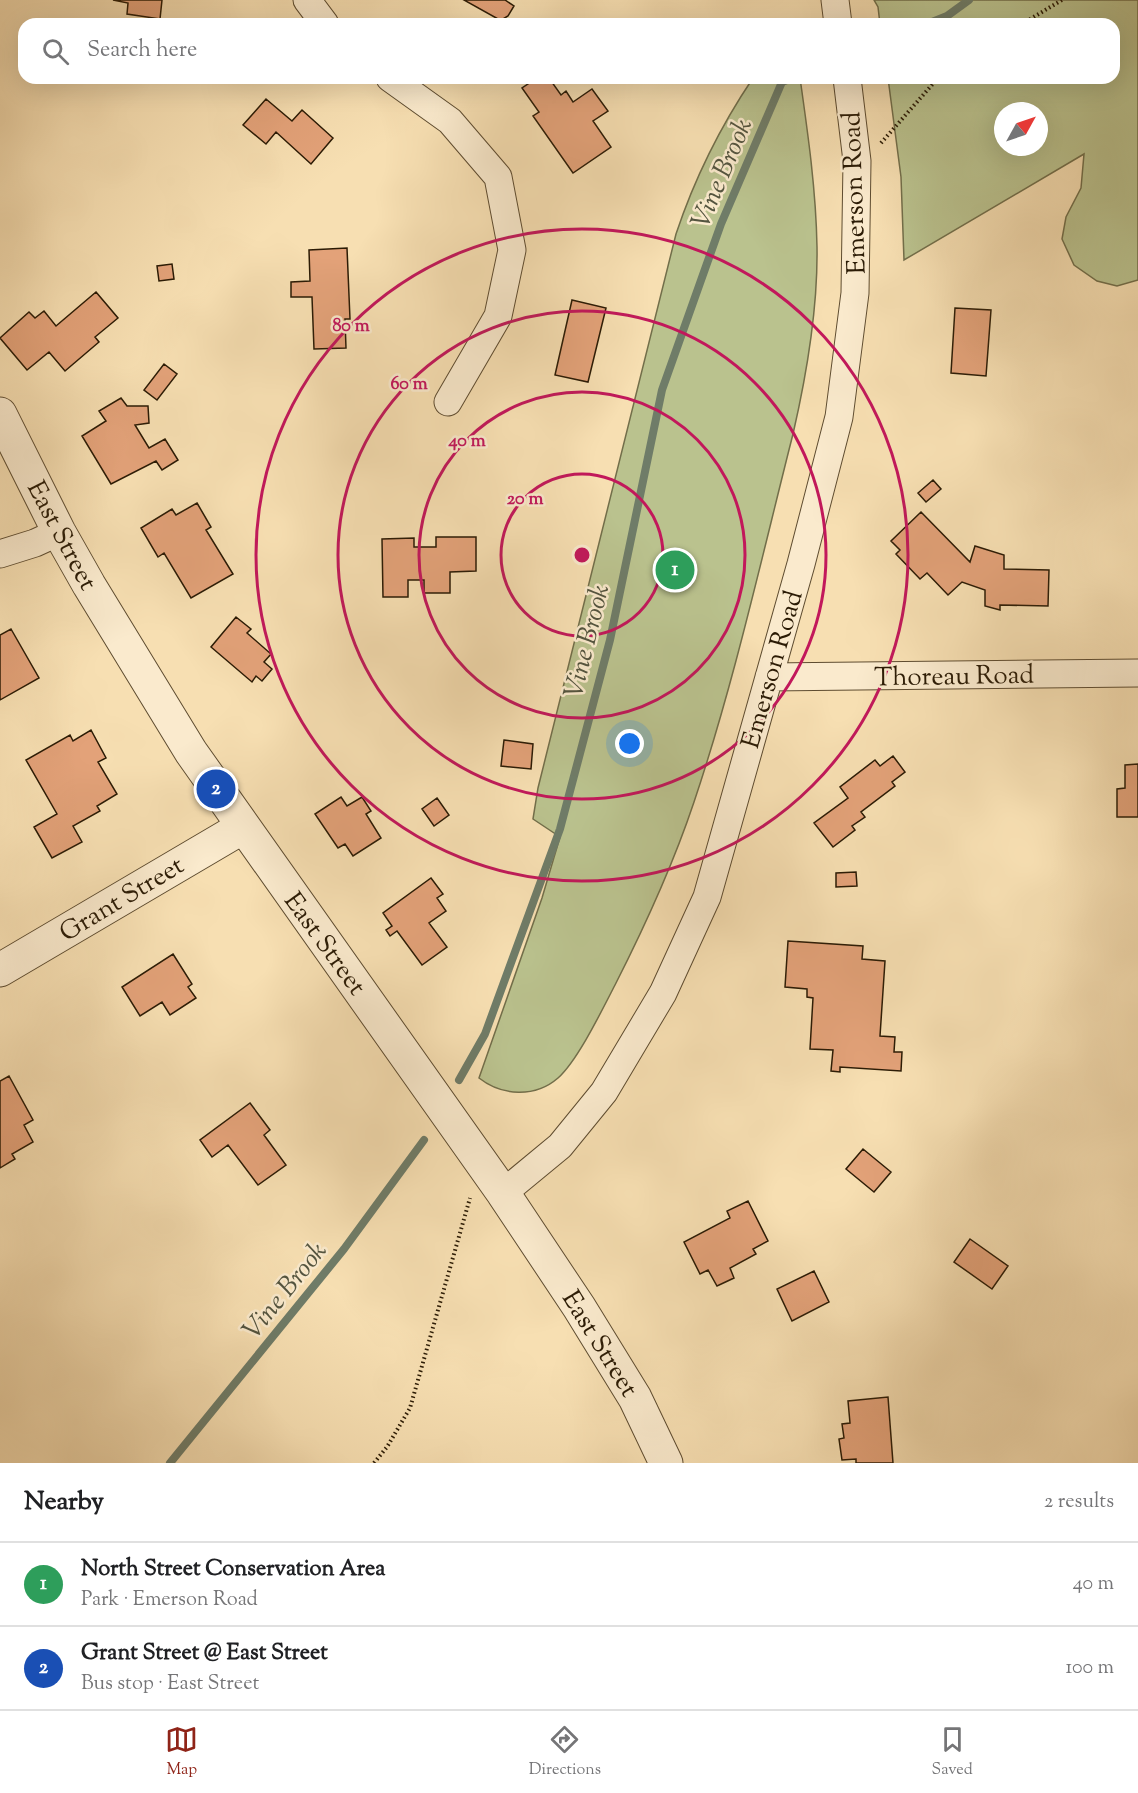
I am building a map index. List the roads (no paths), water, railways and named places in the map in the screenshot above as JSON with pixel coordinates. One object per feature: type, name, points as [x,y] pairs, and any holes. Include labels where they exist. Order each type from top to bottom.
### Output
[{"type":"street","points":[[307,0],[321,18]]},
{"type":"street","points":[[835,0],[837,18]]},
{"type":"street","points":[[398,84],[450,121],[498,177],[512,250],[498,316],[448,402]]},
{"type":"street","name":"Emerson Road","points":[[503,1193],[560,1146],[604,1092],[663,993],[707,897],[801,564],[839,417],[855,293],[857,161],[848,84]]},
{"type":"street","name":"East Street","points":[[0,414],[60,532],[148,684],[243,827],[503,1193],[619,1370],[666,1463]]},
{"type":"street","points":[[0,555],[60,532]]},
{"type":"street","name":"Thoreau Road","points":[[769,677],[1138,673]]},
{"type":"street","name":"Grant Street","points":[[0,970],[243,827]]},
{"type":"waterway","name":"Vine Brook","points":[[942,18],[969,0]]},
{"type":"waterway","name":"Vine Brook","points":[[459,1080],[485,1034],[560,829],[610,640],[662,390],[721,224],[781,84]]},
{"type":"waterway","name":"Vine Brook","points":[[170,1463],[344,1249],[424,1140]]},
{"type":"place","name":"North Street Conservation Area","points":[[675,570]]},
{"type":"place","name":"Grant Street @ East Street","points":[[216,789]]}]
